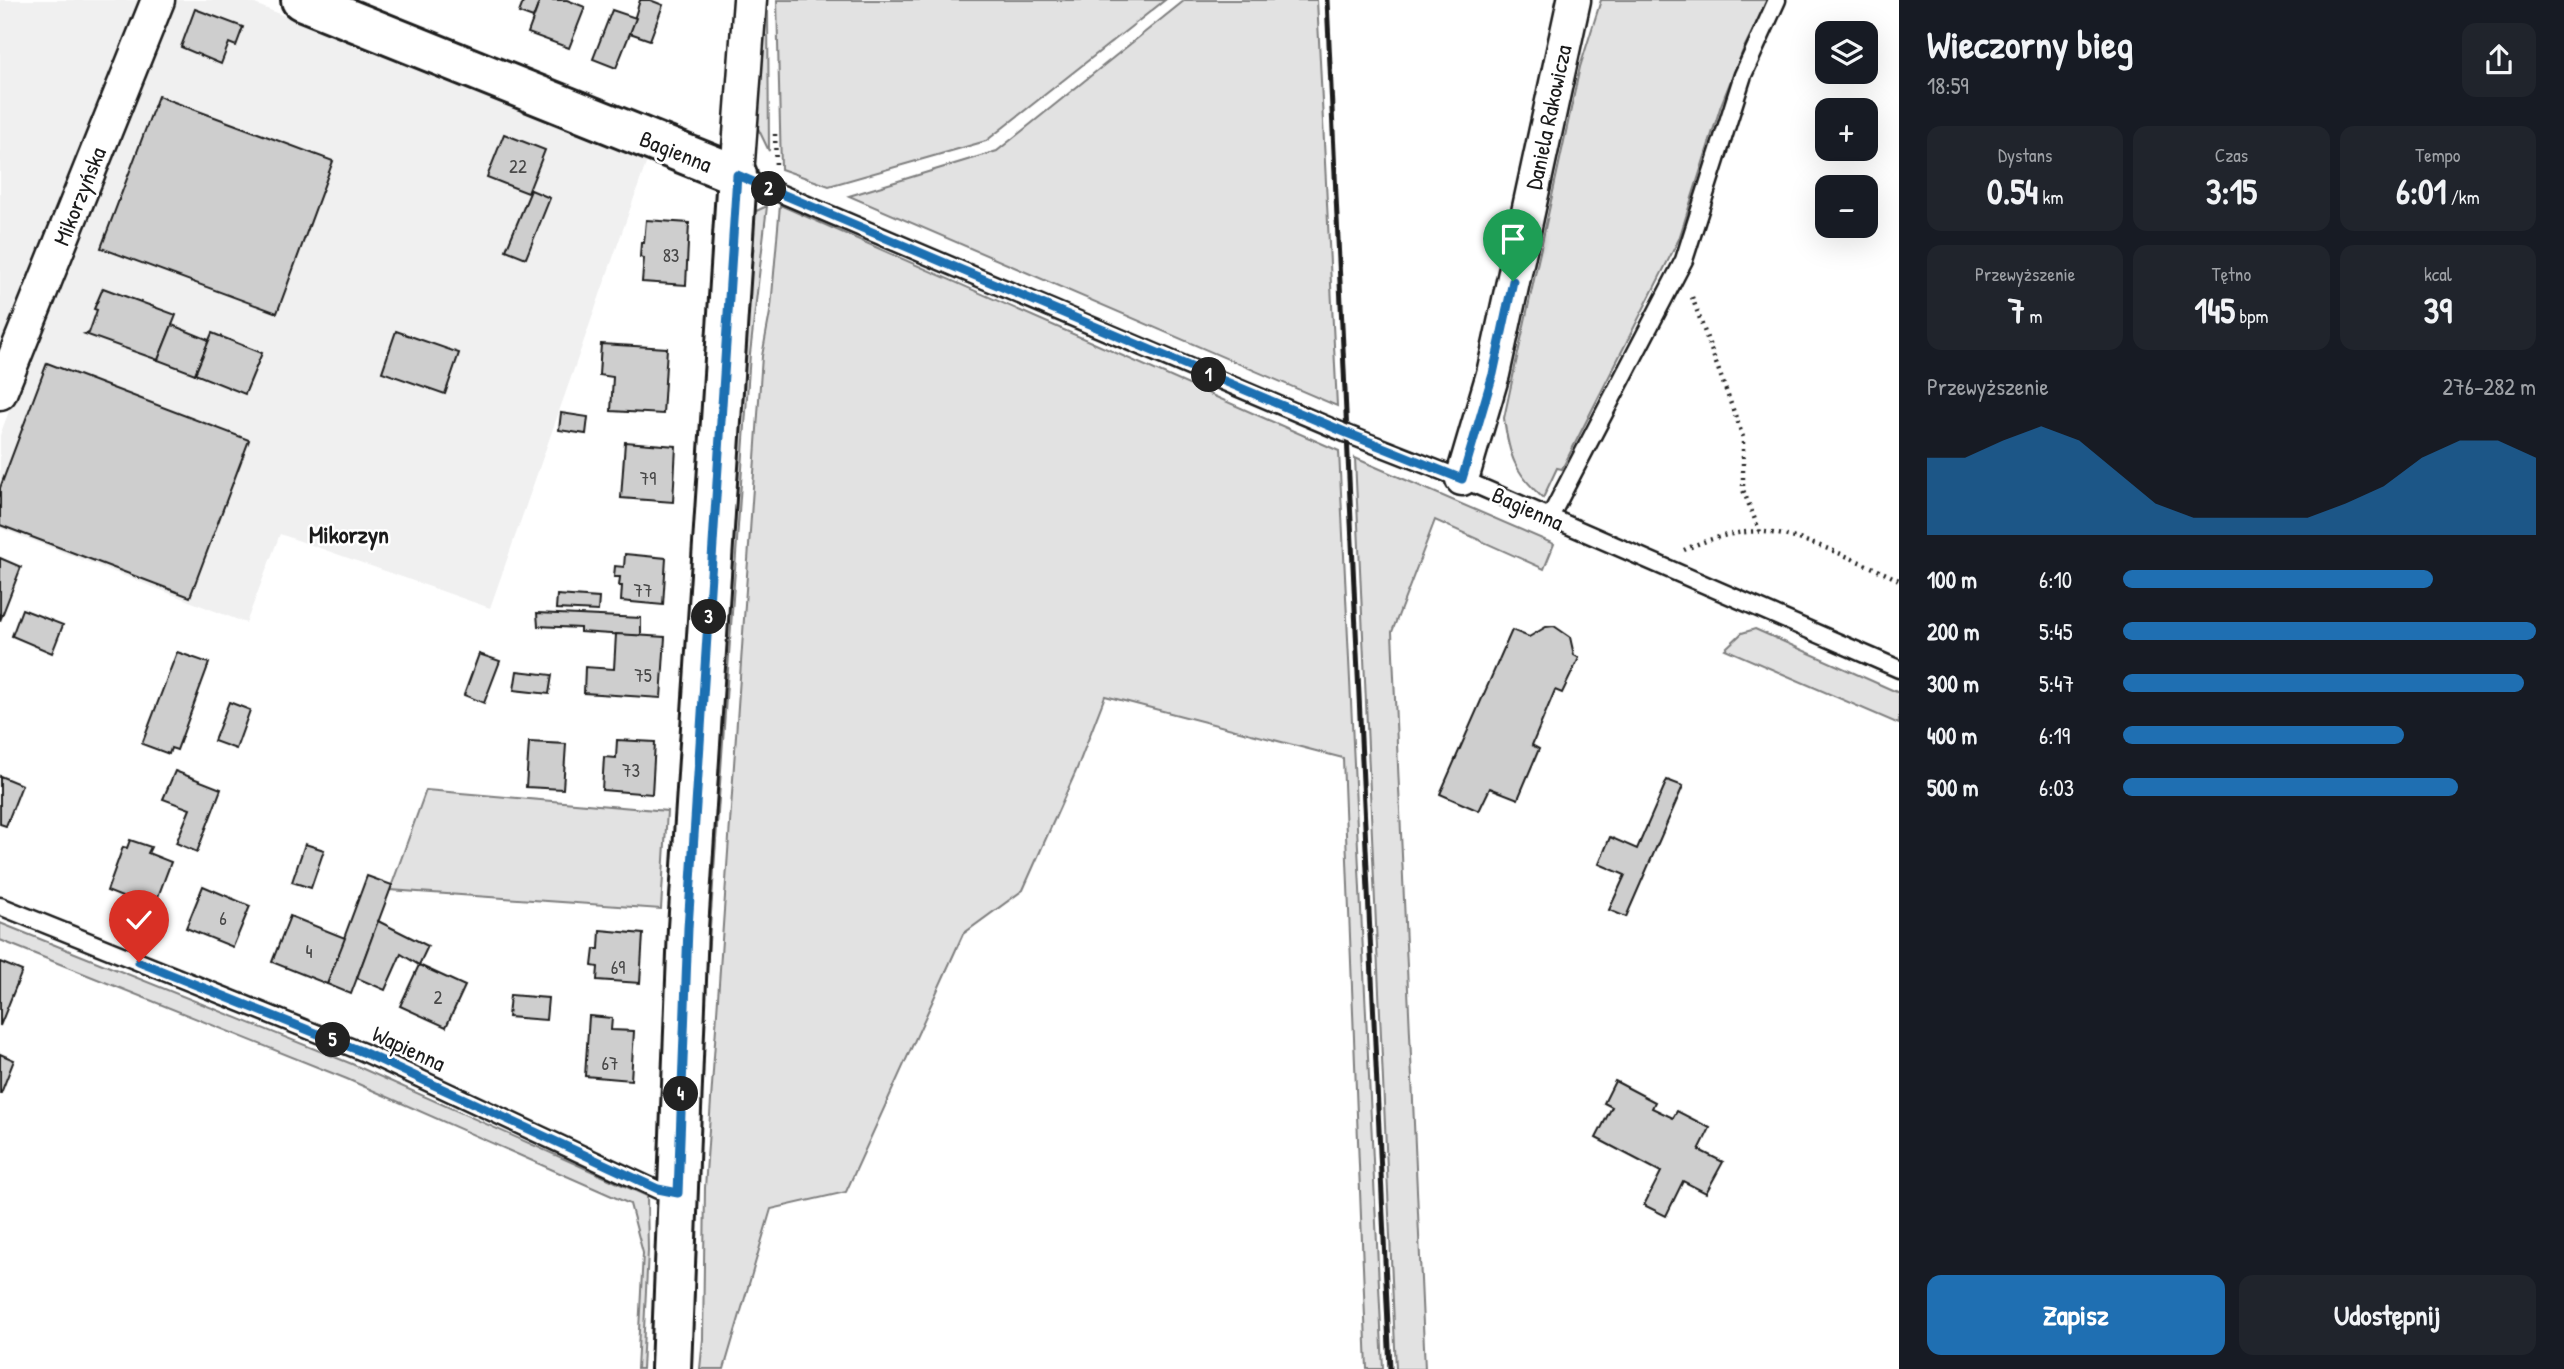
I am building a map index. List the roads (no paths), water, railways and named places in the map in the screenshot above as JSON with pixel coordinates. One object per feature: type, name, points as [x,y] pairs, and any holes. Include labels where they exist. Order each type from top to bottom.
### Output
[{"type":"street","name":"Mikorzyńska","points":[[0,393],[158,0]]},
{"type":"street","name":"Bagienna","points":[[301,0],[737,175]]},
{"type":"street","points":[[671,1369],[688,928],[750,0]]},
{"type":"street","name":"Daniela Rakowicza","points":[[1462,479],[1493,374],[1574,0]]},
{"type":"lane","points":[[1550,517],[1684,260],[1743,75],[1777,0]]},
{"type":"lane","name":"Bagienna","points":[[737,175],[1462,479],[1899,670]]},
{"type":"lane","name":"Wapienna","points":[[0,906],[363,1052],[658,1189],[678,1193]]},
{"type":"railway","points":[[1327,0],[1390,1369]]},
{"type":"district","name":"Mikorzyn","points":[[349,534]]}]
